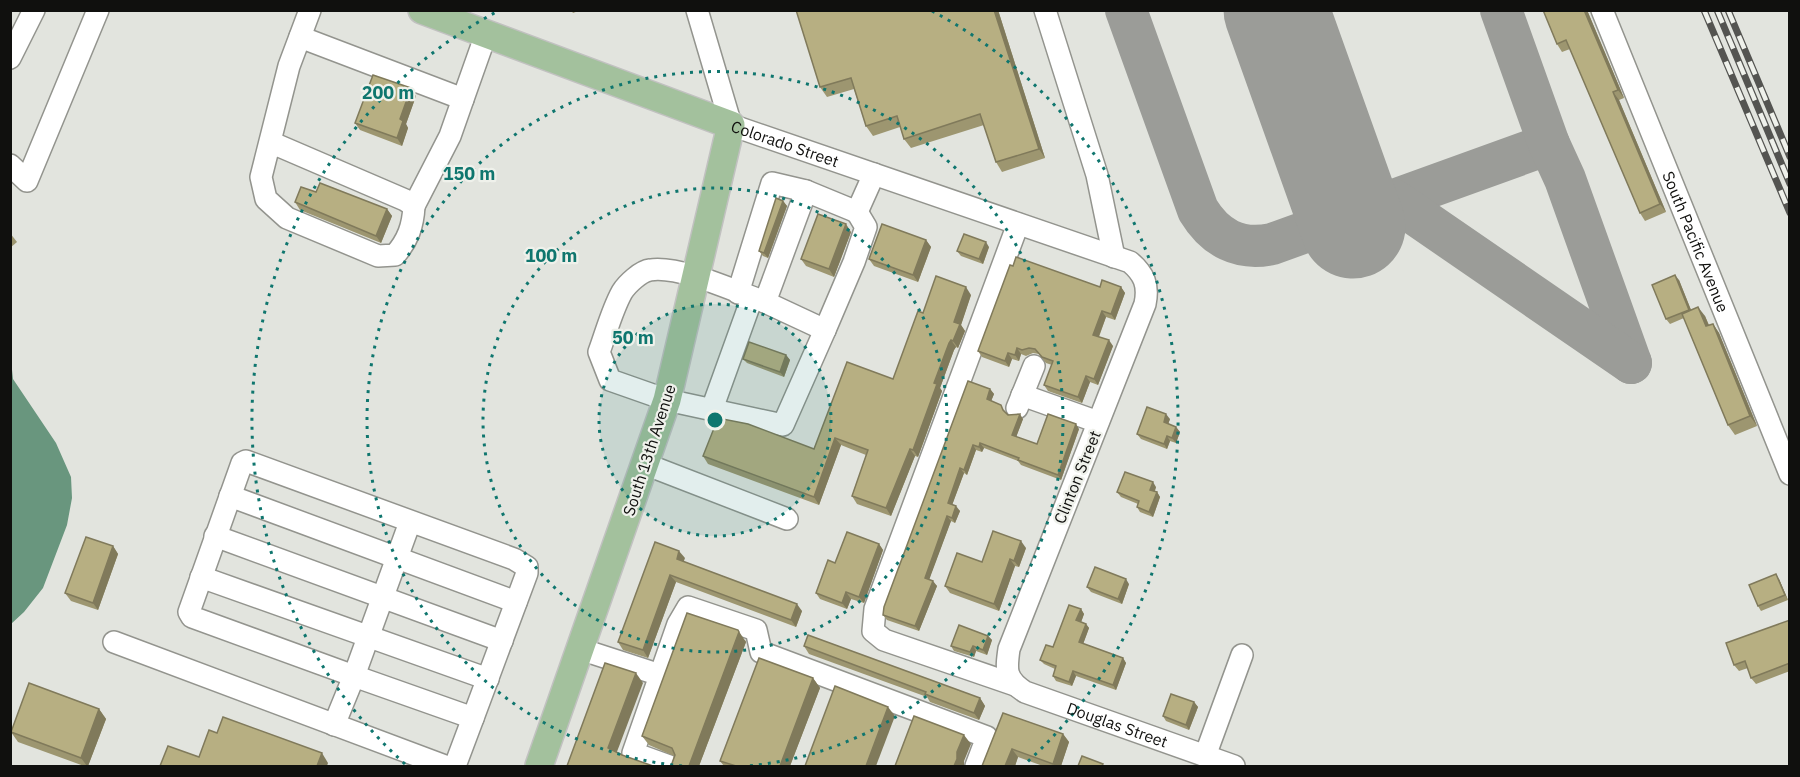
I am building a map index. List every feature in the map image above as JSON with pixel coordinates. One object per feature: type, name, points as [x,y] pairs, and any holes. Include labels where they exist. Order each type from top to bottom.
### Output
[{"type":"main road","name":"Colorado Street","points":[[422,10],[731,125]]},
{"type":"main road","name":"South 13th Avenue","points":[[539,766],[667,400],[731,125]]},
{"type":"street","points":[[10,58],[34,10]]},
{"type":"street","points":[[10,165],[27,181],[98,10]]},
{"type":"street","points":[[310,10],[289,66],[261,177],[266,199],[287,218],[378,256],[395,255],[406,243],[413,223],[414,206],[450,136],[486,34]]},
{"type":"street","points":[[697,10],[731,125]]},
{"type":"street","points":[[1045,10],[1097,175],[1114,257]]},
{"type":"street","name":"South Pacific Avenue","points":[[1602,10],[1790,474]]},
{"type":"street","points":[[300,37],[463,99]]},
{"type":"street","name":"Colorado Street","points":[[731,125],[1130,262],[1144,278]]},
{"type":"street","points":[[270,142],[405,200],[414,206]]},
{"type":"street","points":[[857,212],[874,174]]},
{"type":"street","points":[[752,298],[772,183],[806,191],[857,212],[866,227],[854,262],[825,330],[783,425],[667,400],[610,380],[599,352],[621,294],[628,285],[649,269],[669,270],[696,277],[752,298],[825,330]]},
{"type":"street","points":[[712,409],[752,298],[806,191]]},
{"type":"street","name":"Douglas Street","points":[[1018,224],[874,609],[873,631],[884,640],[1011,680],[1025,692],[1234,766]]},
{"type":"street","name":"Clinton Street","points":[[1011,680],[1009,649],[1145,304],[1148,290],[1144,278]]},
{"type":"street","points":[[1034,366],[1020,402],[1098,422]]},
{"type":"street","points":[[455,766],[527,573],[527,567],[514,559],[246,461],[242,464],[189,612],[192,617],[473,717]]},
{"type":"street","points":[[645,464],[787,519]]},
{"type":"street","points":[[230,496],[516,602]]},
{"type":"street","points":[[334,725],[410,522]]},
{"type":"street","points":[[215,536],[502,640]]},
{"type":"street","points":[[201,577],[488,679]]},
{"type":"street","points":[[669,766],[633,753],[678,624],[688,607],[756,630],[761,652],[987,737],[976,766]]},
{"type":"street","points":[[114,642],[446,766]]},
{"type":"street","points":[[580,650],[660,675]]},
{"type":"street","points":[[1205,756],[1242,655]]},
{"type":"shaded area","points":[[11,360],[13,379],[56,443],[71,477],[72,498],[67,525],[43,588],[11,624]]},
{"type":"building","points":[[796,10],[994,10],[1039,149],[996,162],[980,114],[904,139],[897,116],[866,126],[851,78],[820,87]]},
{"type":"building","points":[[1543,10],[1584,10],[1618,90],[1613,92],[1660,204],[1640,213],[1566,40],[1557,44]]},
{"type":"building","points":[[373,75],[411,88],[400,119],[403,121],[397,138],[355,123]]},
{"type":"building","points":[[320,183],[387,209],[376,236],[295,202],[301,187],[316,192]]},
{"type":"building","points":[[776,198],[783,201],[764,253],[759,251]]},
{"type":"building","points":[[818,214],[846,224],[829,269],[801,259]]},
{"type":"building","points":[[882,224],[926,240],[913,275],[869,259]]},
{"type":"building","points":[[964,234],[986,242],[979,259],[957,251]]},
{"type":"building","points":[[1016,257],[1100,287],[1102,280],[1121,287],[1111,314],[1102,311],[1093,335],[1109,340],[1094,379],[1086,376],[1078,397],[1044,385],[1053,361],[1042,357],[1035,349],[1017,348],[1015,355],[1008,353],[1005,361],[978,351],[1010,265],[1013,266]]},
{"type":"building","points":[[1675,275],[1689,310],[1666,319],[1652,285]]},
{"type":"building","points":[[936,276],[966,287],[954,322],[960,324],[953,341],[949,343],[934,383],[937,384],[913,450],[910,449],[886,508],[852,496],[868,450],[835,438],[814,497],[703,456],[718,418],[748,424],[814,449],[847,362],[893,379],[918,311],[923,313]]},
{"type":"building","points":[[1698,307],[1706,326],[1713,324],[1750,416],[1728,425],[1682,314]]},
{"type":"building","points":[[749,342],[786,355],[780,372],[743,359]]},
{"type":"building","points":[[968,381],[990,389],[987,399],[1001,405],[1008,415],[1020,414],[1012,435],[1037,444],[1048,414],[1076,424],[1058,475],[980,443],[979,447],[973,445],[964,470],[960,468],[948,503],[956,506],[952,518],[947,516],[925,578],[933,581],[915,626],[883,615],[884,607]]},
{"type":"building","points":[[1147,407],[1166,414],[1164,422],[1176,427],[1172,438],[1167,436],[1164,444],[1137,434]]},
{"type":"building","points":[[1125,472],[1153,482],[1150,490],[1157,492],[1149,512],[1137,507],[1139,501],[1117,492]]},
{"type":"building","points":[[993,531],[1021,541],[1014,561],[1010,559],[994,604],[945,586],[957,553],[982,562]]},
{"type":"building","points":[[847,532],[879,544],[859,597],[846,592],[842,603],[816,593],[828,560],[835,563]]},
{"type":"building","points":[[86,537],[113,546],[93,603],[65,593]]},
{"type":"building","points":[[655,542],[679,551],[677,559],[797,604],[791,620],[670,575],[643,650],[618,642]]},
{"type":"building","points":[[1095,567],[1126,579],[1118,599],[1087,587]]},
{"type":"building","points":[[1776,574],[1785,595],[1758,606],[1749,585]]},
{"type":"building","points":[[1069,605],[1081,609],[1076,620],[1086,624],[1079,642],[1123,658],[1113,685],[1073,671],[1069,682],[1053,676],[1056,666],[1040,660],[1046,645],[1053,647]]},
{"type":"building","points":[[687,613],[739,632],[689,766],[671,766],[675,755],[672,748],[642,736]]},
{"type":"building","points":[[1790,620],[1790,663],[1751,678],[1745,661],[1734,665],[1726,643]]},
{"type":"building","points":[[959,625],[988,636],[983,650],[973,646],[970,652],[951,646]]},
{"type":"building","points":[[808,635],[980,698],[974,713],[925,694],[926,692],[804,646]]},
{"type":"building","points":[[759,658],[813,678],[780,766],[736,766],[720,761]]},
{"type":"building","points":[[605,663],[636,673],[608,748],[653,766],[567,766]]},
{"type":"building","points":[[29,683],[99,709],[81,758],[11,732]]},
{"type":"building","points":[[835,686],[888,707],[866,766],[805,766]]},
{"type":"building","points":[[1171,694],[1194,702],[1186,725],[1163,716]]},
{"type":"building","points":[[1003,713],[1063,734],[1053,764],[1012,749],[1005,766],[982,766]]},
{"type":"building","points":[[914,716],[964,735],[954,766],[895,766]]},
{"type":"building","points":[[223,717],[322,753],[317,766],[160,766],[168,746],[199,757],[209,730],[217,733]]},
{"type":"building","points":[[1082,756],[1103,764],[1102,766],[1078,766]]},
{"type":"taxiway","points":[[1126,10],[1198,210],[1220,235],[1239,244],[1249,246],[1272,244],[1549,144]]},
{"type":"taxiway","points":[[1501,10],[1631,363]]},
{"type":"taxiway","points":[[1394,200],[1631,363]]},
{"type":"runway","points":[[1276,10],[1353,226]]},
{"type":"railway","points":[[1704,10],[1790,213]]},
{"type":"railway","points":[[1717,10],[1790,184]]},
{"type":"railway","points":[[1728,10],[1790,157]]}]
